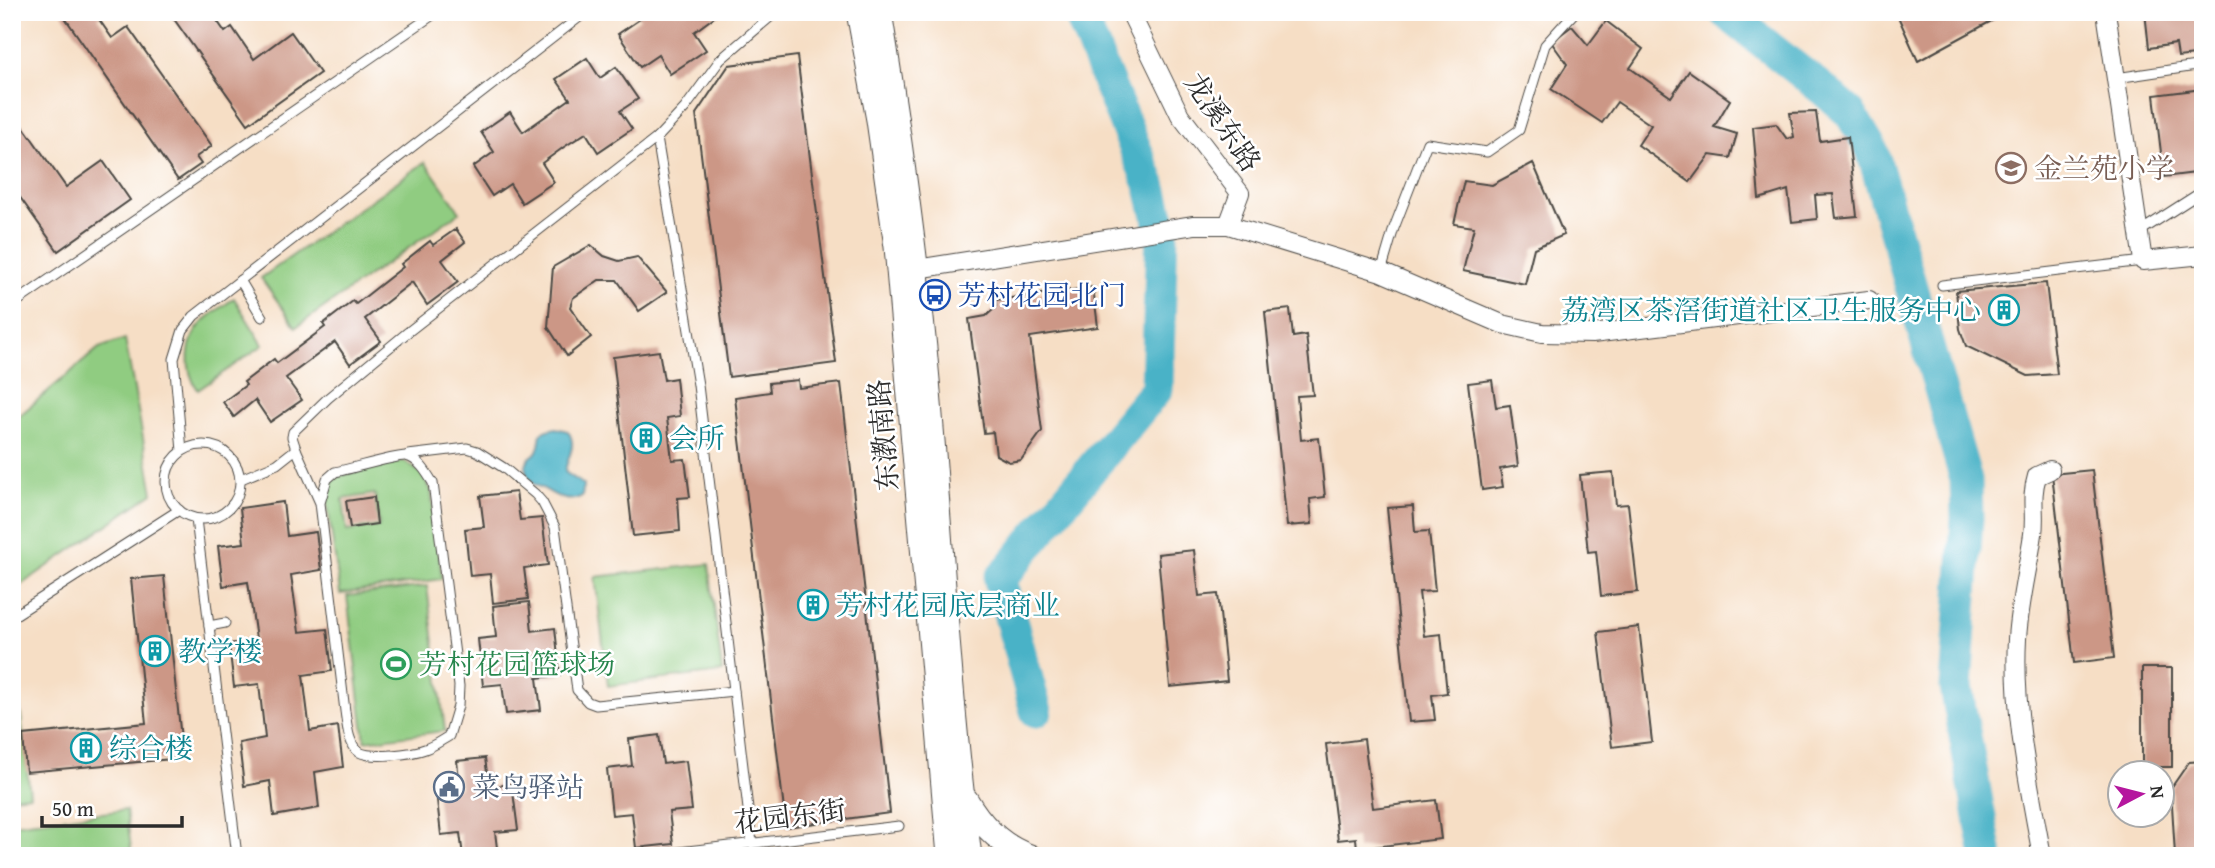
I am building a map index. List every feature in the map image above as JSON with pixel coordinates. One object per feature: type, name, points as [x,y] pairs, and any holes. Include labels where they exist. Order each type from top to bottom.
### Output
[{"type":"street","name":"东漖南路","points":[[858,12],[878,120],[896,247],[949,856]]},
{"type":"street","name":"东漖南路","points":[[880,12],[917,269],[970,856]]},
{"type":"street","name":"龙溪东路","points":[[1130,12],[1180,115],[1240,193],[1228,225]]},
{"type":"street","points":[[2106,12],[2143,261],[2203,255]]},
{"type":"street","points":[[917,269],[1194,225],[1228,225],[1381,272],[1502,324],[1542,333],[1592,334],[1869,300]]},
{"type":"street","points":[[2042,856],[2021,741],[2017,637],[2035,521],[2032,493],[2036,476],[2050,470]]},
{"type":"street","points":[[963,795],[995,837],[1018,852],[1030,856]]},
{"type":"lane","points":[[12,305],[437,12]]},
{"type":"lane","points":[[182,451],[174,359],[183,330],[194,317],[586,12]]},
{"type":"lane","points":[[405,456],[422,466],[433,483],[459,686],[458,706],[449,736],[423,750],[370,755],[358,751],[350,740],[320,503],[296,449],[293,432],[328,398],[408,332],[657,138],[685,108],[720,60],[776,12]]},
{"type":"lane","points":[[1381,272],[1394,228],[1427,143],[1488,152],[1519,130],[1545,45],[1575,12]]},
{"type":"lane","points":[[2116,78],[2203,65]]},
{"type":"lane","points":[[657,138],[698,385],[752,843]]},
{"type":"lane","points":[[2139,232],[2203,191]]},
{"type":"lane","points":[[1942,285],[2143,261]]},
{"type":"lane","points":[[240,280],[262,317]]},
{"type":"lane","points":[[207,445],[219,448],[230,456],[241,479],[236,502],[228,511],[208,520],[196,519],[178,510],[171,502],[166,480],[168,469],[182,451],[207,445]]},
{"type":"lane","points":[[241,479],[277,464],[296,449]]},
{"type":"lane","points":[[320,503],[327,479],[335,472],[405,456],[467,449],[477,451],[504,468],[535,494],[555,527],[577,690],[588,702],[596,705],[734,691]]},
{"type":"lane","points":[[12,617],[178,510]]},
{"type":"lane","points":[[196,519],[237,856]]},
{"type":"lane","points":[[209,626],[225,623]]},
{"type":"lane","name":"花园东街","points":[[645,856],[899,826]]},
{"type":"green space","points":[[425,162],[460,212],[296,327],[261,278]]},
{"type":"green space","points":[[234,298],[263,345],[198,390],[190,373],[188,355],[193,337],[203,322]]},
{"type":"green space","points":[[125,339],[153,493],[12,591],[12,422],[99,348]]},
{"type":"green space","points":[[398,461],[405,462],[421,473],[431,490],[442,579],[340,594],[327,501],[333,480],[339,476]],"holes":[[[375,494],[379,526],[347,531],[343,499]]]},
{"type":"green space","points":[[709,564],[722,672],[608,686],[595,577]]},
{"type":"green space","name":"芳村花园篮球场","points":[[427,586],[445,731],[365,741],[347,596]]},
{"type":"green space","points":[[12,689],[18,689],[30,795],[12,797]]},
{"type":"green space","points":[[126,810],[132,856],[12,856],[12,824]]},
{"type":"water","points":[[556,428],[568,431],[571,437],[572,447],[565,472],[584,485],[582,496],[575,499],[563,499],[535,485],[527,473],[527,462],[537,451],[540,435]]},
{"type":"building","points":[[61,12],[106,12],[98,18],[112,38],[128,27],[212,146],[196,157],[201,164],[178,180]]},
{"type":"building","points":[[169,12],[211,12],[225,32],[232,27],[254,59],[291,32],[320,73],[248,124]]},
{"type":"building","points":[[635,12],[721,12],[694,32],[706,50],[670,74],[658,55],[640,67],[618,34],[640,19]]},
{"type":"building","points":[[1896,12],[2008,12],[1918,61]]},
{"type":"building","points":[[2145,12],[2203,12],[2203,54],[2178,57],[2176,44],[2149,48]]},
{"type":"building","points":[[1606,21],[1643,49],[1630,68],[1671,97],[1689,71],[1730,100],[1714,127],[1737,134],[1730,158],[1710,155],[1690,182],[1638,145],[1651,125],[1617,102],[1602,123],[1551,89],[1567,64],[1551,42],[1572,26],[1588,45]]},
{"type":"building","points":[[797,56],[836,363],[729,377],[696,114],[729,65]]},
{"type":"building","points":[[587,58],[600,78],[616,67],[638,99],[620,111],[632,129],[598,152],[586,133],[564,147],[542,163],[554,182],[522,203],[510,184],[492,196],[473,167],[494,152],[481,132],[510,112],[523,132],[570,99],[556,79]]},
{"type":"building","points":[[2203,89],[2203,172],[2164,177],[2154,95]]},
{"type":"building","points":[[1816,112],[1820,141],[1848,137],[1857,216],[1836,218],[1833,194],[1815,195],[1817,219],[1792,222],[1788,190],[1759,199],[1753,127],[1776,124],[1787,139],[1794,137],[1790,113]]},
{"type":"building","points":[[18,119],[66,187],[103,161],[130,200],[58,251],[12,186],[12,123]]},
{"type":"building","points":[[1533,163],[1564,235],[1534,248],[1525,284],[1463,271],[1474,227],[1454,224],[1464,181],[1492,185]]},
{"type":"building","points":[[456,229],[465,242],[442,260],[458,282],[427,305],[412,282],[365,319],[381,341],[350,364],[335,342],[286,378],[302,400],[270,422],[255,400],[234,417],[223,402],[246,385],[244,382],[274,359],[277,363],[325,327],[323,324],[353,301],[356,304],[403,267],[401,264],[430,241],[433,245]]},
{"type":"building","points":[[591,245],[604,256],[619,261],[637,257],[667,292],[639,311],[617,280],[599,280],[573,298],[570,307],[591,337],[567,356],[548,327],[553,267]]},
{"type":"building","name":"荔湾区茶滘街道社区卫生服务中心","points":[[2046,283],[2057,374],[2028,376],[1966,346],[1960,329],[1956,291]]},
{"type":"building","points":[[1093,287],[1098,327],[1030,337],[1042,431],[1021,460],[1009,462],[996,455],[993,432],[984,433],[969,319],[986,316],[996,307],[995,300]]},
{"type":"building","points":[[1290,309],[1293,337],[1306,335],[1313,395],[1297,396],[1301,440],[1319,438],[1325,497],[1310,499],[1312,524],[1287,526],[1265,312]]},
{"type":"building","name":"会所","points":[[659,351],[664,380],[676,378],[680,416],[667,418],[672,460],[685,459],[690,497],[678,498],[680,531],[633,536],[613,357]]},
{"type":"building","name":"芳村花园底层商业","points":[[798,380],[799,388],[841,383],[890,813],[786,827],[735,397],[770,392],[769,383]]},
{"type":"building","points":[[1492,380],[1496,407],[1510,405],[1518,466],[1500,469],[1503,487],[1482,490],[1468,383]]},
{"type":"building","points":[[2092,470],[2114,658],[2074,663],[2052,474]]},
{"type":"building","points":[[1613,472],[1616,505],[1628,504],[1638,592],[1601,596],[1596,551],[1588,552],[1580,475]]},
{"type":"building","points":[[516,492],[520,520],[542,518],[548,565],[524,568],[528,599],[493,603],[490,574],[470,576],[465,529],[484,527],[480,496]]},
{"type":"building","points":[[374,497],[377,524],[350,528],[346,501]]},
{"type":"building","points":[[283,502],[287,536],[316,532],[321,570],[291,575],[299,632],[327,629],[332,671],[303,675],[310,731],[338,726],[343,767],[315,772],[319,808],[274,816],[270,781],[244,786],[239,743],[265,738],[259,684],[234,687],[229,644],[256,639],[248,582],[223,586],[218,546],[244,543],[240,508]]},
{"type":"building","points":[[1413,506],[1415,532],[1429,531],[1435,591],[1419,592],[1424,636],[1441,634],[1447,693],[1432,695],[1435,720],[1409,722],[1387,508]]},
{"type":"building","points":[[1194,550],[1199,596],[1218,594],[1227,681],[1170,687],[1158,554]]},
{"type":"building","points":[[164,576],[183,758],[26,772],[23,735],[146,723],[131,579]]},
{"type":"building","points":[[529,602],[532,631],[555,628],[560,675],[537,678],[541,710],[506,714],[502,684],[483,686],[478,639],[496,637],[493,606]]},
{"type":"building","points":[[1639,627],[1652,742],[1612,747],[1598,632]]},
{"type":"building","points":[[2142,668],[2172,668],[2172,760],[2142,760]]},
{"type":"building","points":[[659,735],[663,764],[686,761],[692,810],[669,812],[673,844],[636,848],[632,813],[612,815],[607,769],[632,766],[629,739]]},
{"type":"building","points":[[1364,739],[1373,808],[1436,800],[1441,839],[1357,849],[1356,838],[1338,840],[1326,744]]},
{"type":"building","points":[[485,758],[489,787],[512,784],[518,830],[495,832],[498,856],[463,856],[460,833],[441,835],[436,791],[460,788],[457,761]]},
{"type":"building","points":[[2203,761],[2203,853],[2175,855],[2176,781],[2189,762]]},
{"type":"waterway","points":[[1036,711],[1000,580],[1157,389],[1162,231],[1150,184],[1079,12]]},
{"type":"waterway","points":[[1725,12],[1850,113],[1872,150],[1966,480],[1967,519],[1956,687],[1987,856]]},
{"type":"place","name":"金兰苑小学","points":[[2011,168]]},
{"type":"place","name":"芳村花园北门","points":[[935,295]]},
{"type":"place","name":"荔湾区茶滘街道社区卫生服务中心","points":[[2004,310]]},
{"type":"place","name":"会所","points":[[646,438]]},
{"type":"place","name":"芳村花园底层商业","points":[[813,605]]},
{"type":"place","name":"教学楼","points":[[155,651]]},
{"type":"place","name":"芳村花园篮球场","points":[[396,664]]},
{"type":"place","name":"综合楼","points":[[86,748]]},
{"type":"place","name":"菜鸟驿站","points":[[449,787]]}]
